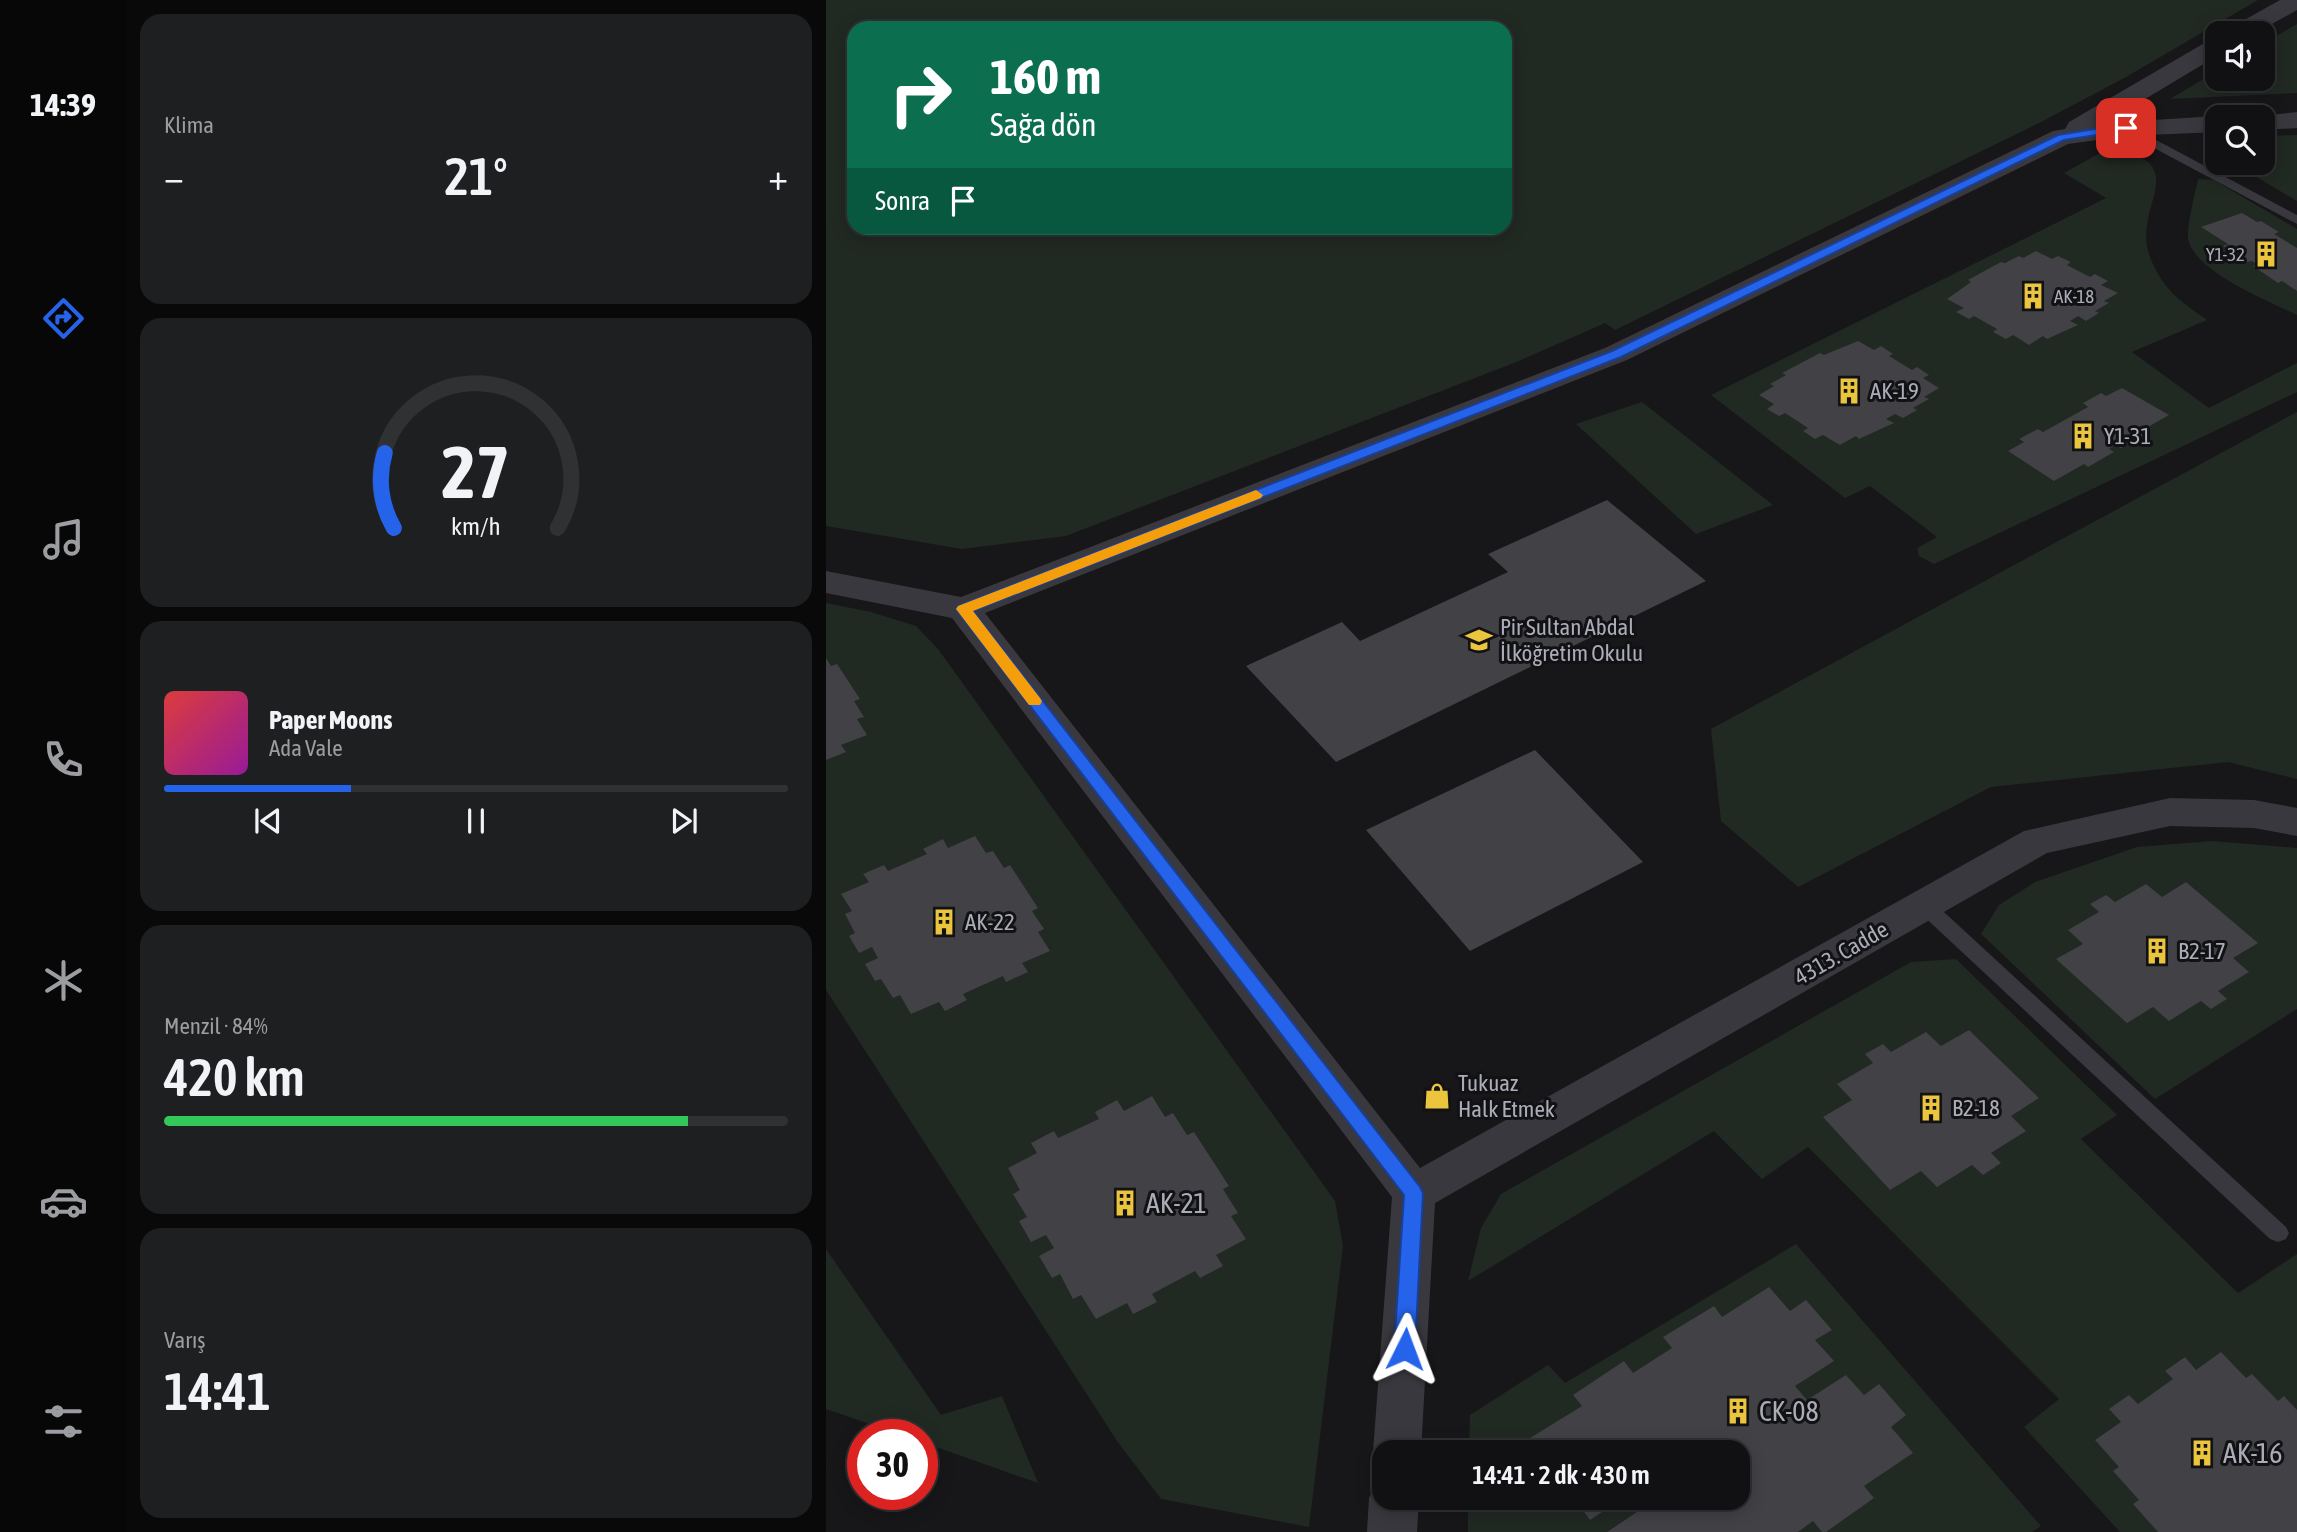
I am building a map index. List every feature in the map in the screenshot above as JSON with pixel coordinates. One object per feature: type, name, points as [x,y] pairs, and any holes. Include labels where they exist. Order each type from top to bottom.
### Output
[{"type":"street","points":[[2260,21],[2297,0]]},
{"type":"street","points":[[826,582],[963,609],[1616,354],[2062,137],[2205,53]]},
{"type":"street","points":[[2275,121],[2297,120]]},
{"type":"street","points":[[2062,137],[2126,128],[2205,125]]},
{"type":"street","points":[[963,609],[1413,1193],[1398,1440]]},
{"type":"street","name":"4313. Cadde","points":[[1413,1193],[2037,841],[2171,812],[2254,814],[2297,822]]},
{"type":"street","points":[[1392,1532],[1393,1510]]},
{"type":"lane","points":[[2126,128],[2297,220]]},
{"type":"lane","points":[[1925,906],[2278,1233]]},
{"type":"shaded area","points":[[826,0],[2258,0],[2222,21],[2205,21],[2205,31],[2043,121],[1615,330],[1605,323],[1519,361],[1066,536],[962,549],[826,526]]},
{"type":"shaded area","points":[[2297,24],[2297,93],[2170,99],[2205,78],[2205,91],[2275,91],[2275,37]]},
{"type":"shaded area","points":[[2297,135],[2297,201],[2253,175],[2275,175],[2275,136]]},
{"type":"shaded area","points":[[2120,150],[2141,157],[2152,167],[2156,178],[2146,239],[2150,257],[2160,278],[2173,293],[2207,320],[2132,352],[2209,408],[2297,363],[2297,392],[1934,564],[1919,556],[1917,548],[1937,537],[1870,486],[1845,498],[1711,395],[2106,198],[2064,173],[2104,151]]},
{"type":"shaded area","points":[[2198,179],[2214,180],[2297,229],[2297,315],[2234,284],[2203,262],[2193,250],[2188,232]]},
{"type":"shaded area","points":[[1642,402],[1773,505],[1696,534],[1576,424]]},
{"type":"shaded area","points":[[2297,412],[2297,779],[2228,762],[1991,787],[1798,887],[1721,821],[1711,729]]},
{"type":"shaded area","points":[[826,603],[871,612],[916,626],[938,649],[1335,1201],[1343,1246],[1309,1527],[1161,1499],[1117,1441],[826,990]]},
{"type":"shaded area","points":[[2212,841],[2297,848],[2297,1009],[2155,1099],[1981,934],[1999,905],[2035,882],[2137,847]]},
{"type":"shaded area","points":[[1956,959],[2117,1115],[2081,1139],[2238,1293],[2297,1254],[2297,1532],[2120,1532],[2024,1427],[2059,1399],[1808,1147],[1762,1179],[1714,1131],[1468,1281],[1481,1228],[1501,1194],[1911,962]]},
{"type":"shaded area","points":[[1796,1244],[2041,1526],[2032,1532],[1468,1532],[1468,1510],[1750,1510],[1750,1440],[1469,1440],[1470,1415],[1548,1365],[1565,1383]]},
{"type":"shaded area","points":[[826,1249],[941,1415],[1002,1396],[1038,1483],[938,1448],[938,1419],[855,1419],[826,1409]]},
{"type":"building","name":"Y1-32","points":[[2242,213],[2279,232],[2274,234],[2297,248],[2297,291],[2282,281],[2278,283],[2253,266],[2258,265],[2252,261],[2247,262],[2223,246],[2228,244],[2201,227]]},
{"type":"building","name":"AK-18","points":[[2036,251],[2052,259],[2058,256],[2071,262],[2067,265],[2090,277],[2095,274],[2108,281],[2101,285],[2118,293],[2104,301],[2109,303],[2095,311],[2099,313],[2086,321],[2078,316],[2070,321],[2078,325],[2047,339],[2043,336],[2029,345],[2013,335],[2006,339],[1993,332],[1997,329],[1974,316],[1969,319],[1956,312],[1964,308],[1947,299],[1971,282],[1968,280],[1988,269]]},
{"type":"building","name":"AK-19","points":[[1858,341],[1874,350],[1881,346],[1893,354],[1889,356],[1912,370],[1917,367],[1929,375],[1923,378],[1939,388],[1924,397],[1929,399],[1913,408],[1917,410],[1903,418],[1895,414],[1886,419],[1894,423],[1859,439],[1856,436],[1840,445],[1823,435],[1815,439],[1803,431],[1808,428],[1785,413],[1779,416],[1767,409],[1774,404],[1759,395],[1774,386],[1770,384],[1786,375],[1782,373],[1820,353],[1824,355]]},
{"type":"building","name":"Y1-31","points":[[2122,388],[2169,415],[2141,431],[2146,434],[2121,448],[2115,445],[2109,449],[2114,452],[2088,467],[2084,464],[2054,481],[2008,451],[2024,442],[2019,439],[2038,429],[2043,432],[2088,407],[2083,403],[2101,393],[2106,396]]},
{"type":"building","points":[[1607,500],[1706,581],[1336,762],[1246,666],[1342,622],[1360,641],[1508,572],[1488,554]]},
{"type":"building","points":[[826,658],[831,666],[837,664],[860,699],[854,701],[864,717],[857,719],[867,735],[841,745],[846,752],[826,760]]},
{"type":"building","points":[[1535,750],[1643,862],[1470,951],[1366,830]]},
{"type":"building","name":"AK-22","points":[[975,836],[986,853],[993,851],[1004,868],[1010,865],[1038,908],[1032,911],[1044,929],[1038,932],[1050,951],[1022,963],[1028,972],[1006,982],[1003,976],[963,994],[967,1000],[945,1011],[939,1002],[911,1014],[900,995],[893,998],[881,979],[875,981],[865,964],[878,958],[872,947],[859,953],[849,936],[855,933],[845,914],[852,911],[841,894],[869,882],[863,874],[884,865],[888,871],[927,854],[923,849],[943,839],[948,848]]},
{"type":"building","name":"B2-17","points":[[2186,882],[2258,943],[2233,958],[2249,972],[2218,991],[2227,999],[2211,1009],[2201,1001],[2169,1021],[2153,1007],[2127,1023],[2056,959],[2083,944],[2068,930],[2099,912],[2090,904],[2106,895],[2115,902],[2146,884],[2162,897]]},
{"type":"building","name":"B2-18","points":[[1969,1030],[2039,1098],[2011,1116],[2026,1131],[1991,1153],[2001,1163],[1983,1175],[1972,1165],[1937,1187],[1921,1171],[1890,1190],[1823,1117],[1852,1100],[1837,1084],[1873,1063],[1865,1054],[1883,1044],[1891,1052],[1926,1032],[1941,1046]]},
{"type":"building","name":"AK-21","points":[[1152,1096],[1165,1117],[1173,1113],[1187,1135],[1194,1132],[1229,1186],[1223,1189],[1238,1213],[1231,1216],[1246,1239],[1216,1255],[1223,1266],[1200,1278],[1195,1271],[1152,1294],[1157,1302],[1133,1314],[1127,1303],[1096,1319],[1081,1295],[1073,1299],[1060,1274],[1052,1278],[1039,1256],[1054,1248],[1046,1235],[1031,1242],[1019,1221],[1027,1217],[1013,1194],[1020,1190],[1008,1168],[1037,1153],[1031,1143],[1054,1131],[1058,1138],[1099,1119],[1095,1112],[1117,1100],[1124,1111]]},
{"type":"building","name":"CK-08","points":[[1769,1287],[1790,1311],[1806,1300],[1832,1330],[1815,1340],[1834,1361],[1795,1386],[1807,1400],[1846,1375],[1864,1395],[1879,1384],[1906,1415],[1891,1427],[1913,1453],[1864,1486],[1874,1498],[1826,1532],[1822,1532],[1813,1521],[1798,1532],[1607,1532],[1640,1510],[1750,1510],[1750,1440],[1530,1438],[1582,1406],[1573,1395],[1624,1361],[1633,1373],[1672,1348],[1663,1337],[1714,1306],[1722,1317]]},
{"type":"building","name":"AK-16","points":[[2221,1352],[2246,1378],[2252,1374],[2278,1401],[2284,1396],[2297,1410],[2297,1532],[2158,1532],[2133,1504],[2139,1500],[2113,1471],[2119,1467],[2095,1440],[2121,1422],[2109,1409],[2129,1395],[2138,1404],[2173,1379],[2165,1371],[2185,1357],[2196,1370]]},
{"type":"building","points":[[1583,1510],[1605,1510],[1590,1520]]},
{"type":"slow traffic","points":[[1034,701],[963,609],[1256,495]]},
{"type":"place","name":"Y1-32","points":[[2266,254]]},
{"type":"place","name":"AK-18","points":[[2033,296]]},
{"type":"place","name":"AK-19","points":[[1849,391]]},
{"type":"place","name":"Y1-31","points":[[2083,436]]},
{"type":"place","name":"Pir Sultan Abdal İlköğretim Okulu","points":[[1479,640]]},
{"type":"place","name":"AK-22","points":[[944,922]]},
{"type":"place","name":"B2-17","points":[[2157,951]]},
{"type":"place","name":"Tukuaz Halk Etmek","points":[[1437,1096]]},
{"type":"place","name":"B2-18","points":[[1931,1108]]},
{"type":"place","name":"AK-21","points":[[1125,1203]]},
{"type":"place","name":"CK-08","points":[[1738,1411]]},
{"type":"place","name":"AK-16","points":[[2202,1453]]},
{"type":"route","points":[[1405,1349],[1413,1193],[963,609],[1616,354],[2062,137],[2126,128]]}]
